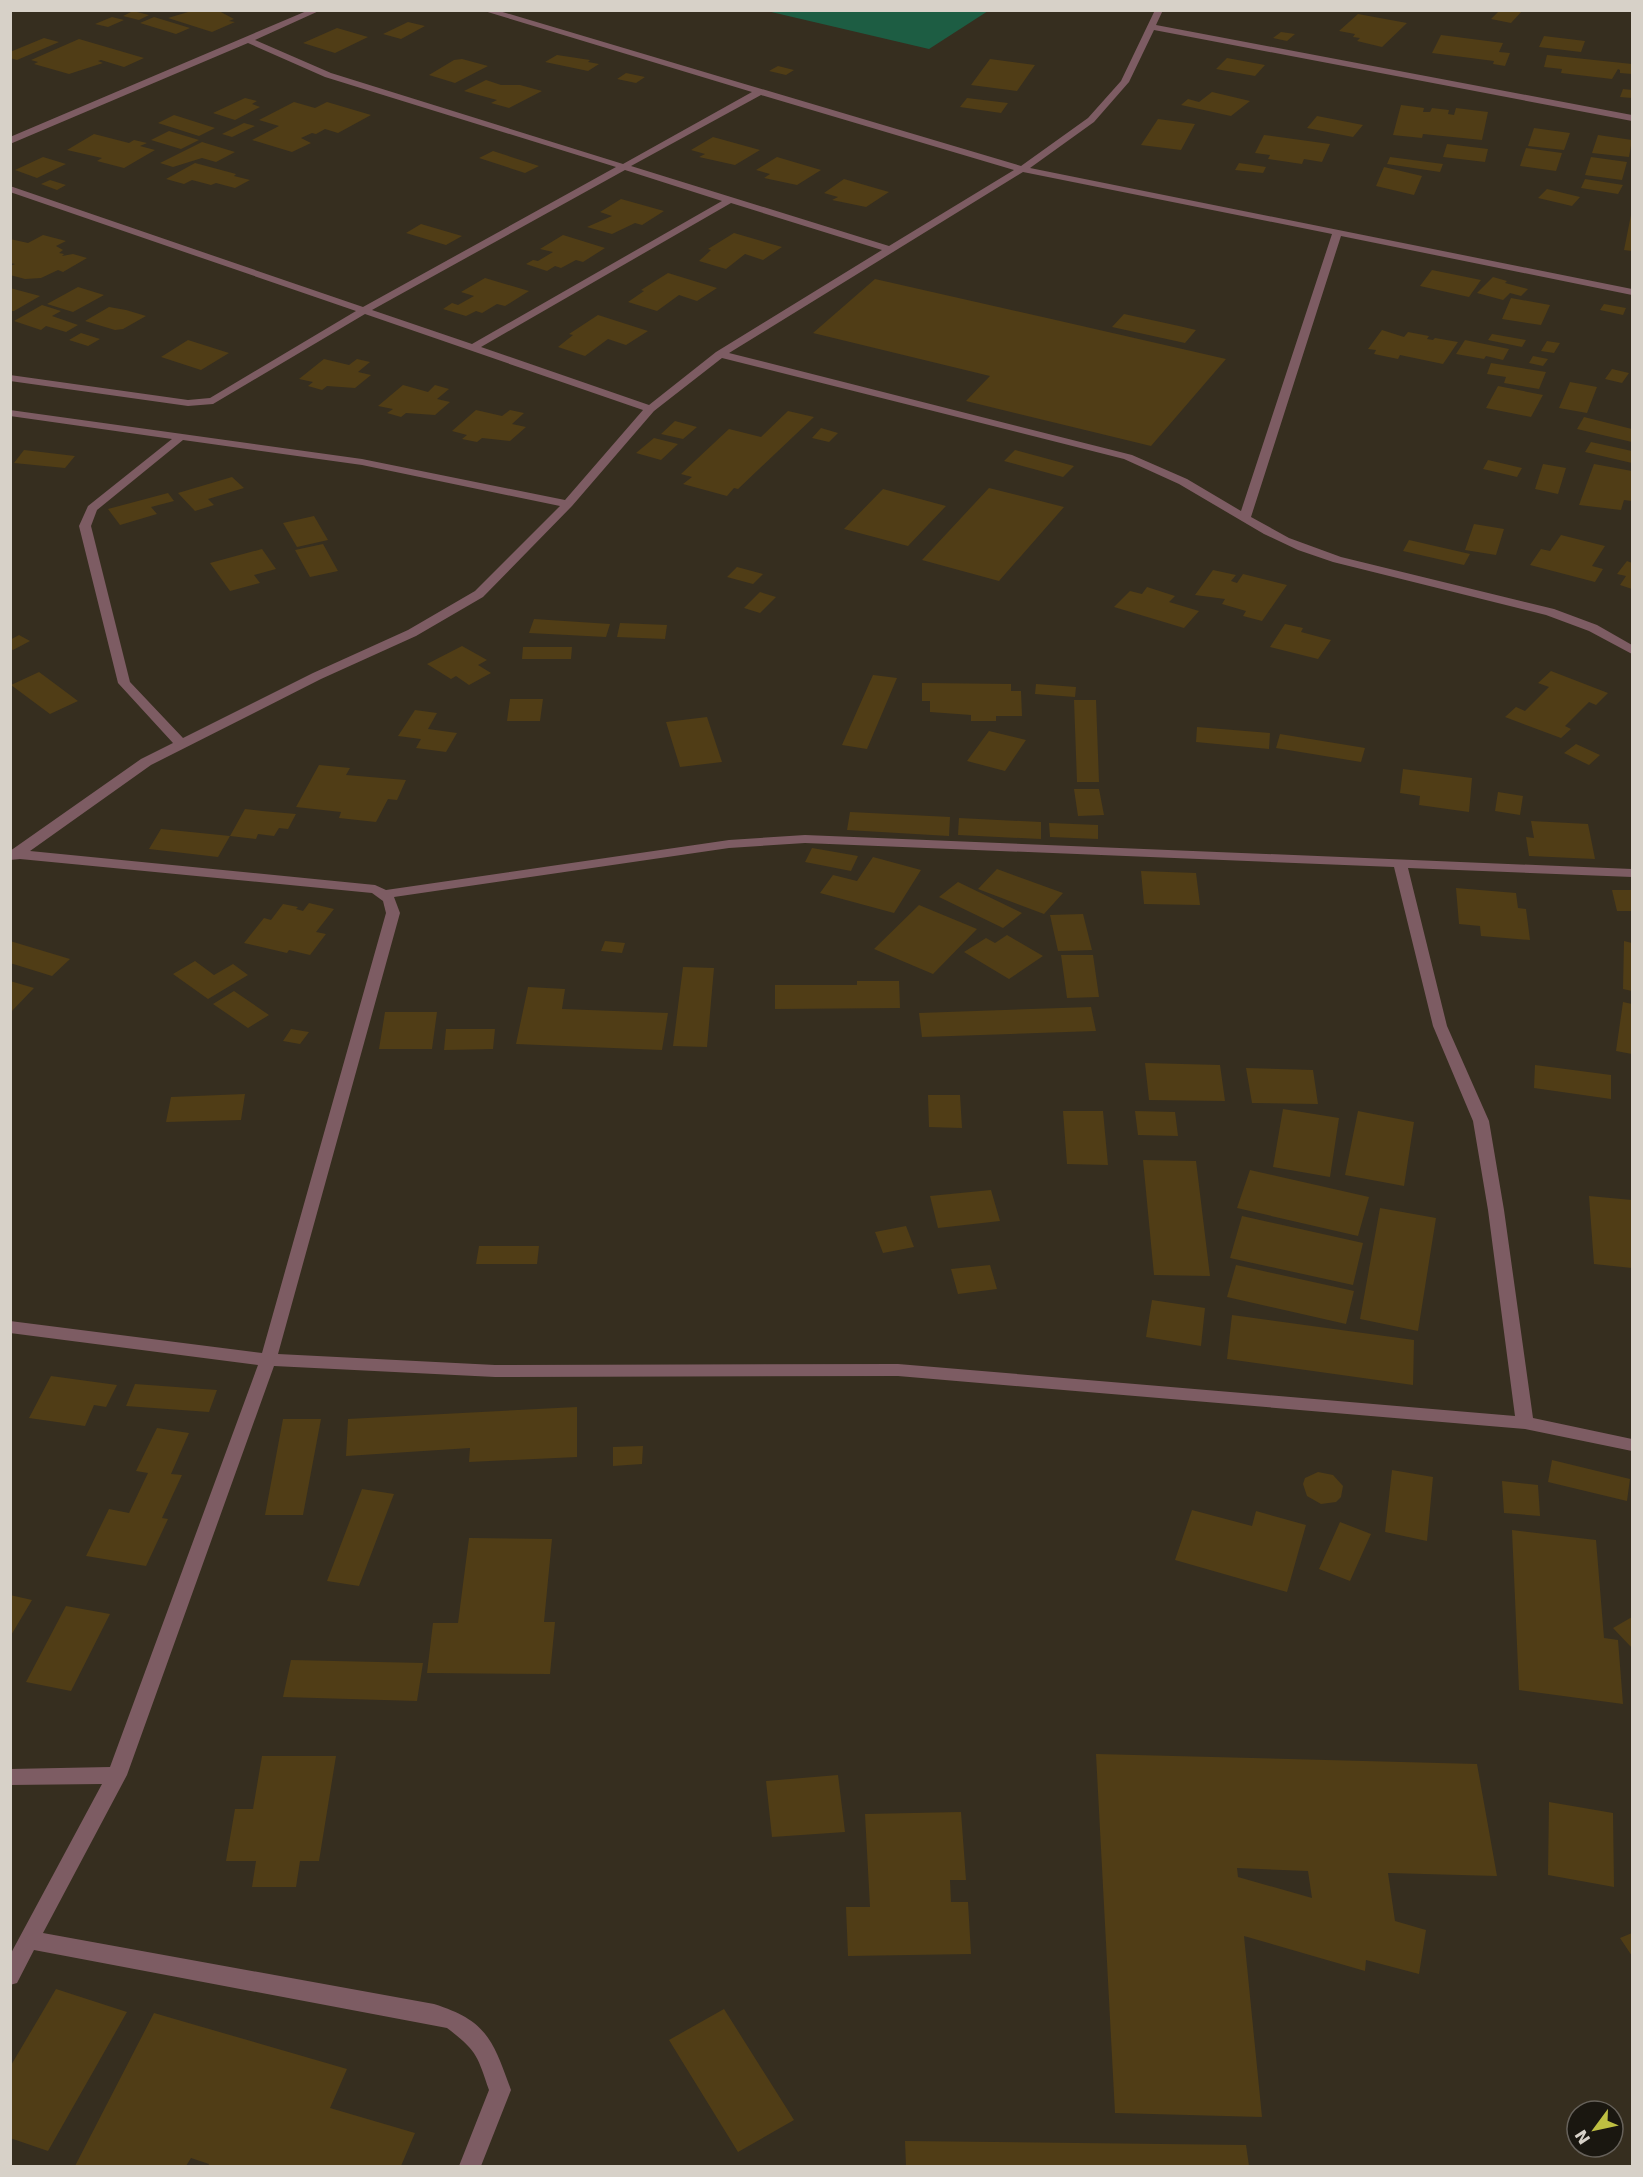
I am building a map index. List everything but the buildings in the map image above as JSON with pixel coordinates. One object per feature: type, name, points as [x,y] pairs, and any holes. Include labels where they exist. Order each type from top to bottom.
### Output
[{"type":"street","points":[[10,141],[317,10]]},
{"type":"street","points":[[485,10],[1022,169],[1632,292]]},
{"type":"street","points":[[13,857],[146,762],[317,676],[412,633],[479,594],[568,504],[650,409],[720,354],[1022,169],[1091,120],[1125,82],[1159,10]]},
{"type":"street","points":[[1151,27],[1632,118]]},
{"type":"street","points":[[249,40],[327,75],[891,250]]},
{"type":"street","points":[[10,378],[188,403],[213,401],[363,311],[759,92]]},
{"type":"street","points":[[10,189],[650,409]]},
{"type":"street","points":[[471,349],[730,200]]},
{"type":"street","points":[[1245,518],[1336,233]]},
{"type":"street","points":[[720,354],[1128,457],[1167,472],[1269,533],[1311,551],[1337,560],[1550,612],[1593,628],[1632,650]]},
{"type":"street","points":[[10,413],[362,462],[568,504]]},
{"type":"street","points":[[181,437],[92,508],[85,526],[124,683],[181,744]]},
{"type":"street","points":[[386,894],[729,844],[805,839],[1632,873]]},
{"type":"street","points":[[10,1976],[117,1775],[268,1360],[393,913],[391,900],[386,894],[375,889],[13,857]]},
{"type":"street","points":[[1400,864],[1440,1026],[1481,1120],[1497,1210],[1525,1423]]},
{"type":"street","points":[[10,1327],[268,1360],[495,1371],[898,1370],[1525,1423],[1632,1445]]},
{"type":"street","points":[[10,1778],[117,1775]]},
{"type":"street","points":[[29,1940],[434,2014],[453,2020],[478,2039],[486,2051],[500,2090],[470,2166]]},
{"type":"green space","points":[[767,11],[988,11],[929,49]]}]
